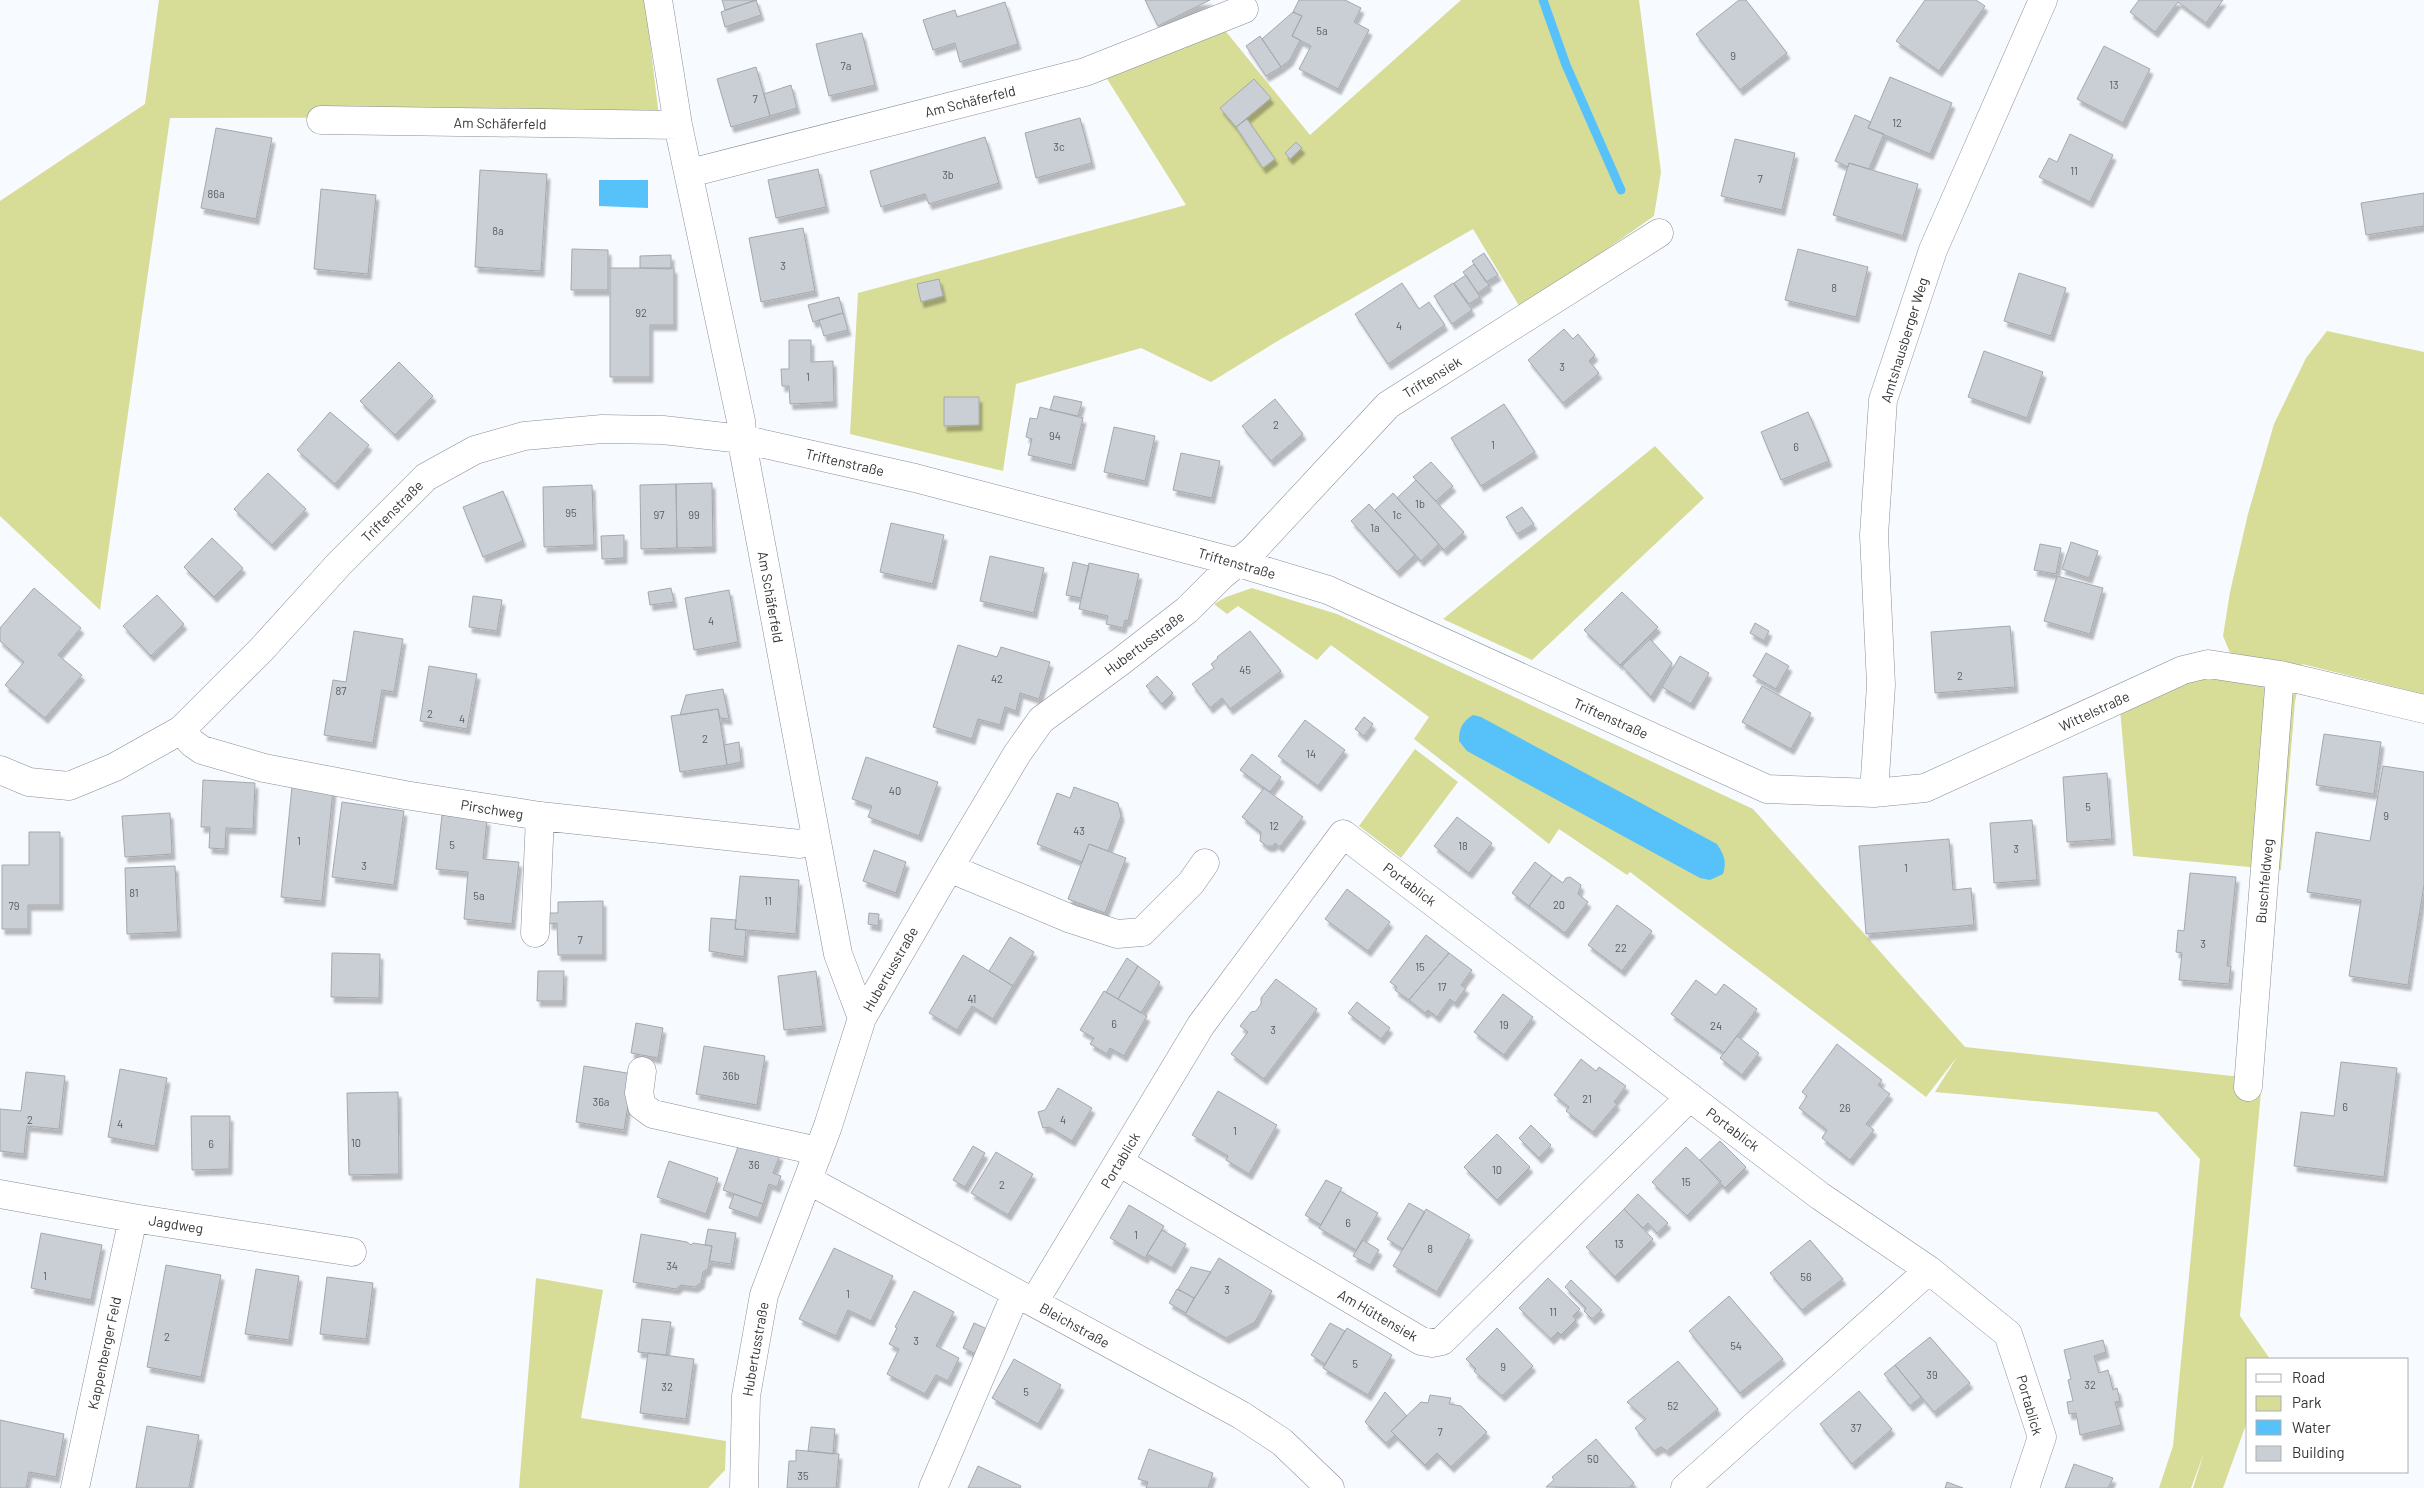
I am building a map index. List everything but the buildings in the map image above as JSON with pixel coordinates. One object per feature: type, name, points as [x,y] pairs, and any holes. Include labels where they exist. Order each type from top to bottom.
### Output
[{"type":"street","name":"Am Schäferfeld","points":[[658,0],[678,125],[690,173],[741,421],[742,439],[815,840],[838,954],[862,1018]]},
{"type":"street","name":"Amtshausberger Weg","points":[[1874,793],[1881,685],[1874,535],[1883,400],[1933,250],[2043,0]]},
{"type":"street","name":"Am Schäferfeld","points":[[690,173],[1086,72],[1244,9]]},
{"type":"street","name":"Am Schäferfeld","points":[[321,120],[678,125]]},
{"type":"street","name":"Triftensiek","points":[[1238,562],[1253,550],[1388,405],[1659,233]]},
{"type":"street","name":"Triftenstraße","points":[[0,770],[29,782],[70,786],[115,767],[181,730],[260,650],[339,564],[426,477],[475,450],[524,436],[602,429],[663,430],[742,439],[915,478],[1238,562],[1328,590],[1767,789]]},
{"type":"street","name":"Hubertusstraße","points":[[744,1488],[746,1396],[764,1295],[812,1168],[862,1018],[1017,754],[1041,720],[1187,610],[1238,562]]},
{"type":"street","name":"Wittelstraße","points":[[1767,789],[1874,793],[1925,788],[2183,670],[2208,664],[2280,675],[2424,709]]},
{"type":"street","name":"Buschfeldweg","points":[[2248,1087],[2280,675]]},
{"type":"street","name":"Pirschweg","points":[[181,730],[192,743],[202,750],[264,768],[405,795],[540,816],[800,844],[815,840]]},
{"type":"street","points":[[535,933],[540,816]]},
{"type":"street","name":"Portablick","points":[[933,1488],[1025,1298],[1119,1162],[1201,1025],[1343,834],[1820,1196],[1929,1270],[2008,1334],[2042,1437],[2025,1488]]},
{"type":"street","points":[[949,868],[1071,919],[1117,934],[1142,932],[1191,883],[1206,863]]},
{"type":"street","name":"Bleichstraße","points":[[642,1071],[639,1093],[642,1106],[653,1114],[804,1148],[812,1168],[1025,1298],[1241,1415],[1282,1442],[1330,1488]]},
{"type":"street","name":"Am Hüttensiek","points":[[1119,1162],[1421,1341],[1432,1343],[1442,1341],[1690,1096]]},
{"type":"street","name":"Jagdweg","points":[[0,1194],[133,1218],[352,1252]]},
{"type":"street","name":"Kappenberger Feld","points":[[75,1488],[133,1218]]},
{"type":"street","points":[[1685,1488],[1929,1270]]},
{"type":"green space","points":[[159,0],[645,0],[659,117],[170,118],[100,610],[0,516],[0,201],[145,104]]},
{"type":"green space","points":[[1461,0],[1639,0],[1661,172],[1654,216],[1521,309],[1473,229],[1276,342],[1211,382],[1141,348],[1016,384],[1003,471],[850,434],[858,293],[1186,205],[1104,74],[1223,28],[1310,135]]},
{"type":"green space","points":[[2327,331],[2424,352],[2424,694],[2302,664],[2295,702],[2281,870],[2133,856],[2120,709],[2231,655],[2223,636],[2230,592],[2248,514],[2274,424],[2306,358]]},
{"type":"green space","points":[[1655,446],[1704,498],[1532,660],[1443,619]]},
{"type":"green space","points":[[1252,588],[1337,614],[1753,809],[1965,1047],[2232,1076],[2263,1071],[2240,1316],[2269,1358],[2246,1358],[2246,1425],[2223,1488],[2193,1488],[2204,1453],[2191,1488],[2159,1488],[2173,1446],[2200,1159],[2157,1112],[1935,1092],[1957,1057],[1926,1097],[1630,872],[1627,875],[1559,829],[1549,844],[1414,739],[1429,717],[1331,645],[1317,660],[1238,606],[1227,614],[1214,604],[1226,597]]},
{"type":"green space","points":[[1415,749],[1458,782],[1401,858],[1359,826]]},
{"type":"green space","points":[[536,1278],[603,1290],[581,1418],[726,1441],[725,1470],[708,1488],[519,1488]]},
{"type":"water","points":[[599,180],[648,180],[648,208],[599,206]]},
{"type":"water","points":[[1473,715],[1481,717],[1717,844],[1724,858],[1723,874],[1710,880],[1700,878],[1467,751],[1459,741],[1460,732],[1466,720]]},
{"type":"waterway","points":[[1543,0],[1566,65],[1621,190]]}]
